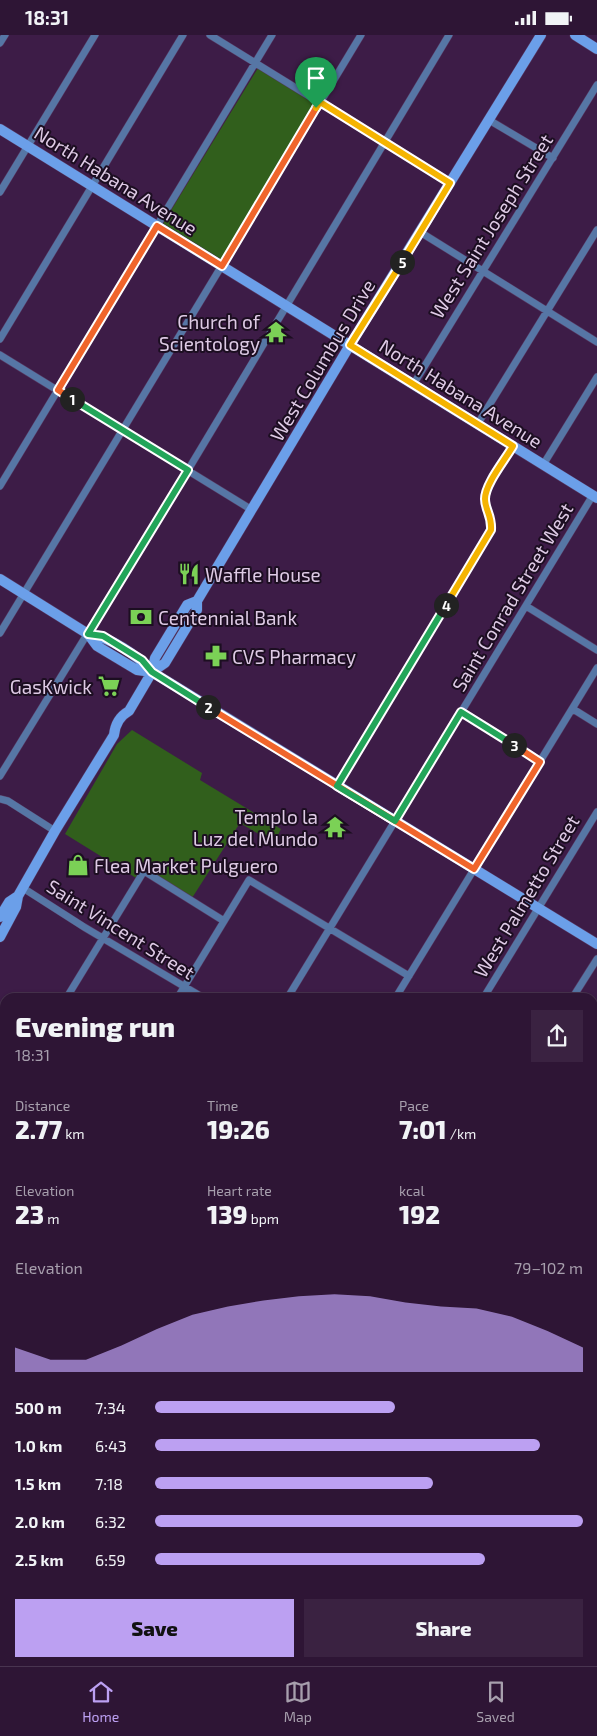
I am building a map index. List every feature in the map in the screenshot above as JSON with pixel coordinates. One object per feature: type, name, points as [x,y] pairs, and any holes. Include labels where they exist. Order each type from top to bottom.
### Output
[{"type":"street","points":[[0,43],[5,35]]},
{"type":"street","points":[[0,192],[95,35]]},
{"type":"street","points":[[0,339],[183,35]]},
{"type":"street","points":[[210,35],[450,183]]},
{"type":"street","points":[[0,485],[272,35]]},
{"type":"street","points":[[0,633],[361,35]]},
{"type":"street","points":[[0,776],[188,470],[450,35]]},
{"type":"street","name":"West Columbus Drive","points":[[0,937],[2,920],[16,907],[20,892],[114,735],[115,727],[123,714],[129,711],[152,672],[165,663],[197,610],[196,601],[350,345],[541,35]]},
{"type":"street","points":[[575,35],[597,49]]},
{"type":"street","name":"West Saint Joseph Street","points":[[413,385],[597,85]]},
{"type":"street","points":[[489,120],[553,158]]},
{"type":"street","name":"North Habana Avenue","points":[[0,129],[595,497]]},
{"type":"street","points":[[477,425],[597,230]]},
{"type":"street","points":[[420,232],[597,342]]},
{"type":"street","points":[[0,355],[252,510]]},
{"type":"street","points":[[543,465],[597,377]]},
{"type":"street","points":[[337,786],[491,530],[491,520],[486,504],[486,492],[513,446]]},
{"type":"street","name":"Saint Conrad Street West","points":[[290,993],[526,606],[595,497]]},
{"type":"street","points":[[0,579],[88,634],[97,646],[124,663],[137,670],[152,672],[597,944]]},
{"type":"street","points":[[526,606],[597,650]]},
{"type":"street","points":[[398,993],[597,668]]},
{"type":"street","points":[[573,709],[597,724]]},
{"type":"street","points":[[461,712],[540,762]]},
{"type":"street","points":[[0,799],[8,801],[55,831]]},
{"type":"street","name":"West Palmetto Street","points":[[486,993],[597,812]]},
{"type":"street","points":[[70,993],[144,871],[224,921]]},
{"type":"street","points":[[180,993],[249,880],[409,976]]},
{"type":"street","name":"Saint Vincent Street","points":[[20,892],[103,938],[195,993]]},
{"type":"street","points":[[576,993],[597,959]]},
{"type":"green space","points":[[258,68],[315,103],[221,261],[162,225]]},
{"type":"green space","points":[[132,730],[202,773],[200,780],[281,829],[274,843],[240,823],[192,898],[143,868],[136,878],[65,834],[117,744]]},
{"type":"place","name":"Church of Scientology","points":[[276,332]]},
{"type":"place","name":"Waffle House","points":[[189,574]]},
{"type":"place","name":"Centennial Bank","points":[[141,617]]},
{"type":"place","name":"CVS Pharmacy","points":[[216,656]]},
{"type":"place","name":"GasKwick","points":[[109,686]]},
{"type":"place","name":"Templo la Luz del Mundo","points":[[335,827]]},
{"type":"place","name":"Flea Market Pulguero","points":[[78,865]]},
{"type":"route","points":[[316,108],[222,266],[157,226],[58,390],[188,470],[88,634],[103,636],[142,660],[152,672],[337,786],[474,869],[540,762],[461,712],[395,821],[337,786],[491,530],[490,513],[485,498],[487,488],[513,446],[350,345],[450,183],[320,102],[316,108]]}]
